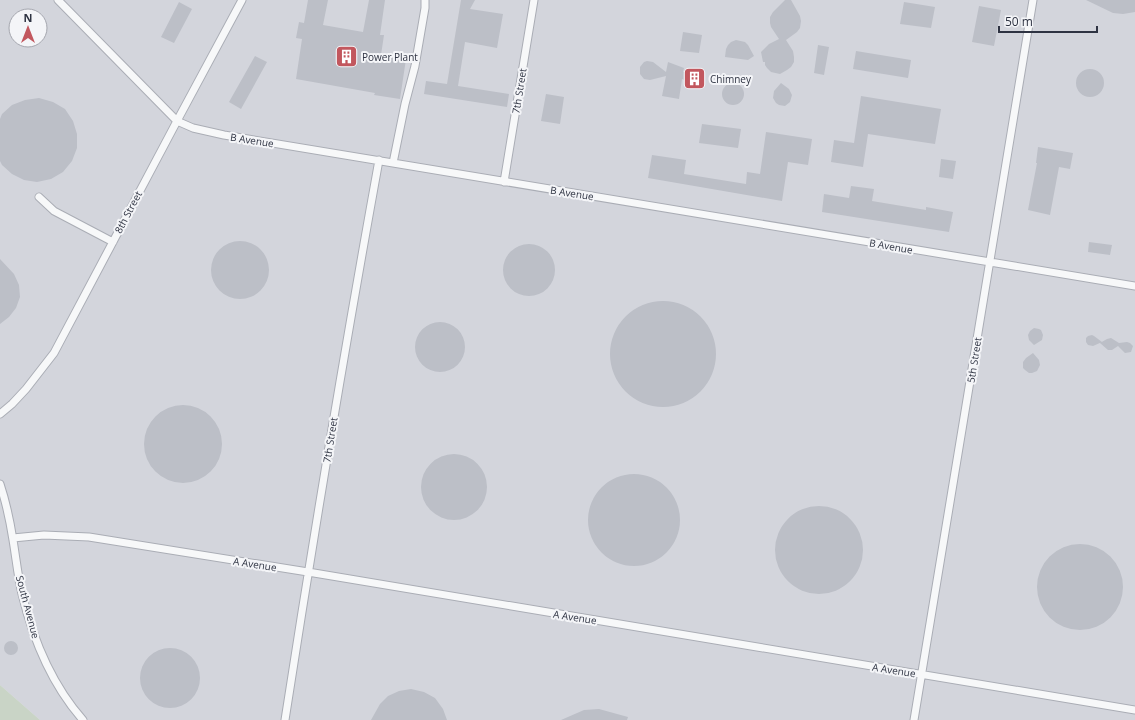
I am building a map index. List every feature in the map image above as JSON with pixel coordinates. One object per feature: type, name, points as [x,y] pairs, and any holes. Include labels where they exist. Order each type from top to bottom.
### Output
[{"type":"lane","name":"B Avenue","points":[[58,0],[177,120],[193,128],[224,135],[504,182],[1135,286]]},
{"type":"lane","name":"8th Street","points":[[0,414],[26,389],[54,353],[242,0]]},
{"type":"lane","points":[[393,163],[405,104],[415,66],[425,0]]},
{"type":"lane","name":"7th Street","points":[[504,182],[534,0]]},
{"type":"lane","name":"5th Street","points":[[914,720],[1033,0]]},
{"type":"lane","name":"7th Street","points":[[285,720],[308,572],[378,160]]},
{"type":"lane","points":[[40,197],[54,211],[113,242]]},
{"type":"lane","name":"South Avenue","points":[[0,484],[13,538],[22,595],[35,636],[47,665],[59,687],[83,720]]},
{"type":"lane","name":"A Avenue","points":[[13,538],[44,535],[89,537],[308,572],[1135,710]]},
{"type":"shaded area","points":[[0,0],[1135,0],[1135,720],[40,720],[0,685]]},
{"type":"green space","points":[[0,685],[40,720],[0,720]]},
{"type":"building","name":"Power Plant","points":[[308,0],[328,0],[323,25],[363,32],[369,0],[385,0],[380,35],[384,35],[381,55],[406,59],[400,99],[296,79],[302,39],[296,38],[299,22],[304,23]]},
{"type":"building","points":[[461,0],[475,0],[470,9],[503,14],[497,48],[465,42],[458,86],[509,94],[507,107],[424,94],[426,81],[447,84]]},
{"type":"building","points":[[785,0],[791,0],[800,16],[801,21],[800,28],[797,32],[786,40],[793,51],[794,62],[791,67],[780,74],[771,72],[767,68],[765,62],[763,62],[761,52],[769,44],[779,39],[771,27],[770,17]]},
{"type":"building","points":[[1086,0],[1135,0],[1135,12],[1123,14],[1113,13]]},
{"type":"building","points":[[179,2],[192,9],[174,43],[161,37]]},
{"type":"building","points":[[904,2],[935,7],[931,28],[900,24]]},
{"type":"building","points":[[979,6],[1001,10],[994,46],[972,42]]},
{"type":"building","points":[[683,32],[702,35],[699,53],[680,51]]},
{"type":"building","points":[[736,40],[745,42],[754,56],[748,60],[725,57],[728,45]]},
{"type":"building","points":[[818,45],[829,47],[824,75],[814,73]]},
{"type":"building","points":[[856,51],[911,60],[908,78],[853,69]]},
{"type":"building","points":[[255,56],[267,62],[241,109],[229,102]]},
{"type":"building","points":[[647,61],[653,62],[666,72],[668,62],[684,68],[683,72],[697,73],[700,76],[700,80],[695,84],[682,79],[679,99],[662,96],[666,76],[650,80],[644,79],[640,74],[640,67]]},
{"type":"building","points":[[1090,69],[1100,73],[1104,83],[1100,93],[1090,97],[1080,93],[1076,83],[1080,73]]},
{"type":"building","points":[[733,83],[741,86],[744,94],[741,102],[733,105],[725,102],[722,94],[725,86]]},
{"type":"building","points":[[781,83],[789,89],[792,95],[790,102],[785,106],[776,103],[773,98],[774,91]]},
{"type":"building","points":[[546,94],[564,97],[560,124],[541,121]]},
{"type":"building","points":[[861,96],[941,109],[935,144],[868,134],[863,167],[831,162],[834,140],[854,143]]},
{"type":"building","points":[[39,98],[53,102],[65,109],[73,121],[77,134],[77,148],[72,161],[63,172],[51,179],[37,182],[24,180],[12,174],[2,165],[0,161],[0,119],[2,114],[12,105],[25,100]]},
{"type":"building","points":[[702,124],[741,129],[738,148],[699,143]]},
{"type":"building","points":[[766,132],[812,139],[808,165],[788,162],[782,201],[648,178],[652,155],[686,160],[684,174],[746,184],[747,172],[760,174]]},
{"type":"building","points":[[1038,147],[1073,153],[1070,169],[1059,167],[1050,215],[1028,210],[1037,163]]},
{"type":"building","points":[[941,159],[956,161],[953,179],[939,177]]},
{"type":"building","points":[[851,186],[874,189],[872,201],[926,210],[926,207],[953,212],[949,232],[822,212],[824,194],[849,198]]},
{"type":"building","points":[[240,241],[251,243],[264,254],[267,259],[269,270],[267,281],[256,294],[251,297],[240,299],[229,297],[216,286],[213,281],[211,270],[213,259],[224,246],[229,243]]},
{"type":"building","points":[[1089,242],[1112,245],[1110,255],[1088,252]]},
{"type":"building","points":[[524,244],[534,244],[544,248],[551,255],[555,265],[555,275],[551,285],[544,292],[534,296],[524,296],[514,292],[507,285],[503,275],[503,265],[507,255],[514,248]]},
{"type":"building","points":[[0,259],[14,274],[19,285],[20,297],[16,308],[9,317],[0,324]]},
{"type":"building","points":[[663,301],[683,305],[701,316],[712,334],[716,354],[712,374],[701,392],[683,403],[663,407],[643,403],[625,392],[614,374],[610,354],[614,334],[625,316],[643,305]]},
{"type":"building","points":[[435,322],[445,322],[458,329],[465,342],[465,352],[458,365],[445,372],[435,372],[426,368],[419,361],[415,352],[415,342],[419,333],[426,326]]},
{"type":"building","points":[[1034,328],[1041,330],[1043,335],[1042,340],[1034,345],[1029,340],[1028,335]]},
{"type":"building","points":[[1092,335],[1102,342],[1093,346],[1088,345],[1086,338]]},
{"type":"building","points":[[1111,338],[1119,343],[1130,343],[1133,346],[1131,352],[1125,353],[1118,346],[1112,350],[1108,350],[1100,343]]},
{"type":"building","points":[[1033,353],[1039,360],[1040,365],[1037,371],[1029,373],[1023,368],[1023,362]]},
{"type":"building","points":[[183,405],[198,408],[211,416],[219,429],[222,444],[219,459],[211,472],[198,480],[183,483],[168,480],[155,472],[147,459],[144,444],[147,429],[155,416],[168,408]]},
{"type":"building","points":[[454,454],[467,457],[477,464],[484,474],[487,487],[484,500],[477,510],[467,517],[454,520],[441,517],[431,510],[424,500],[421,487],[424,474],[431,464],[441,457]]},
{"type":"building","points":[[634,474],[652,477],[667,487],[677,502],[680,520],[677,538],[667,553],[652,563],[634,566],[616,563],[601,553],[591,538],[588,520],[591,502],[601,487],[616,477]]},
{"type":"building","points":[[810,506],[828,506],[844,513],[856,525],[863,541],[863,559],[856,575],[844,587],[828,594],[810,594],[794,587],[782,575],[775,559],[775,541],[782,525],[794,513]]},
{"type":"building","points":[[1080,544],[1096,547],[1104,551],[1116,563],[1120,571],[1123,587],[1120,603],[1116,611],[1104,623],[1096,627],[1080,630],[1064,627],[1056,623],[1044,611],[1040,603],[1037,587],[1040,571],[1044,563],[1056,551],[1064,547]]},
{"type":"building","points":[[11,641],[16,643],[18,648],[16,653],[11,655],[6,653],[4,648],[6,643]]},
{"type":"building","points":[[170,648],[186,653],[191,657],[195,662],[200,678],[195,694],[191,699],[186,703],[170,708],[154,703],[149,699],[145,694],[140,678],[145,662],[149,657],[154,653]]},
{"type":"building","points":[[411,689],[424,692],[435,698],[443,709],[447,720],[371,720],[380,704],[388,696],[399,691]]},
{"type":"building","points":[[599,709],[628,717],[627,720],[561,720],[584,710]]},
{"type":"place","name":"Power Plant","points":[[346,57]]},
{"type":"place","name":"Chimney","points":[[695,79]]}]
